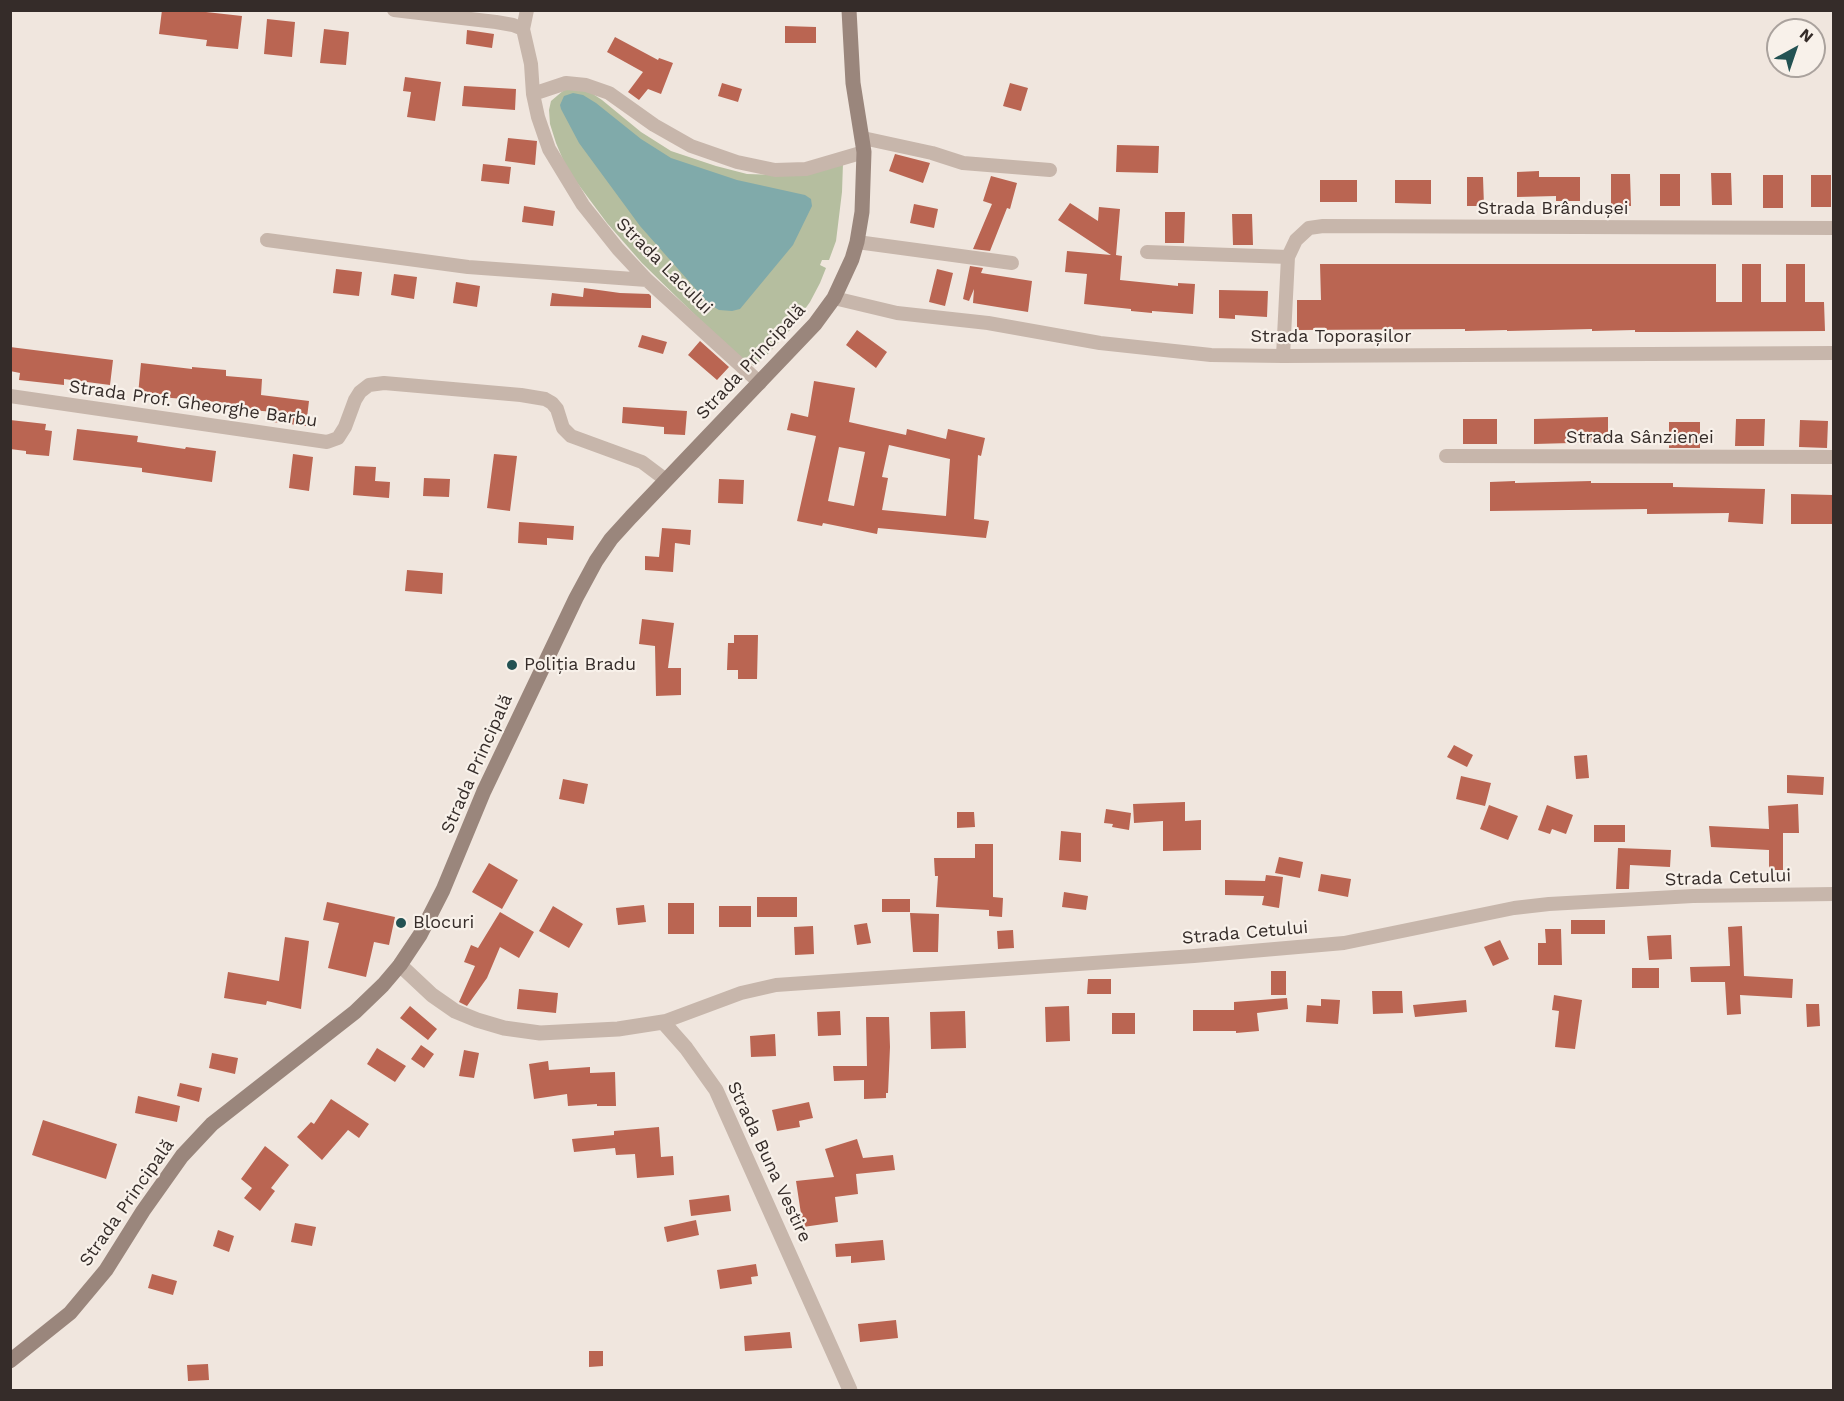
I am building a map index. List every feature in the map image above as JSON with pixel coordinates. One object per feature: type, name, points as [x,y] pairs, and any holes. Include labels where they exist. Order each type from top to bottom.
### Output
[{"type":"main road","name":"Strada Principală","points":[[10,1361],[70,1313],[106,1270],[143,1211],[182,1156],[212,1124],[355,1012],[384,985],[400,965],[420,935],[443,890],[504,749],[596,561],[631,517],[815,324],[834,298],[852,259],[862,212],[863,145],[853,83],[849,10]]},
{"type":"street","points":[[394,10],[496,22],[524,29],[527,10]]},
{"type":"street","name":"Strada Lacului","points":[[524,29],[538,117],[549,149],[583,205],[647,280],[760,383]]},
{"type":"street","points":[[533,94],[567,83],[586,85],[609,93],[654,125],[691,146],[737,162],[775,170],[806,169],[863,145],[932,153],[963,163],[1050,170]]},
{"type":"street","name":"Strada Brândușei","points":[[1283,356],[1288,257],[1296,240],[1309,228],[1323,226],[1833,228]]},
{"type":"street","points":[[267,240],[468,267],[647,280]]},
{"type":"street","points":[[857,242],[1012,263]]},
{"type":"street","points":[[1147,252],[1288,257]]},
{"type":"street","name":"Strada Toporașilor","points":[[834,298],[897,313],[988,323],[1100,343],[1211,355],[1833,353]]},
{"type":"street","name":"Strada Prof. Gheorghe Barbu","points":[[10,396],[327,441],[338,438],[345,427],[355,400],[360,392],[369,385],[384,383],[521,395],[544,399],[552,403],[557,409],[563,429],[571,436],[642,462],[666,480]]},
{"type":"street","name":"Strada Sânzienei","points":[[1446,456],[1833,457]]},
{"type":"street","name":"Strada Cetului","points":[[663,1022],[741,993],[776,985],[1194,956],[1344,943],[1514,908],[1549,904],[1693,896],[1833,894]]},
{"type":"street","points":[[400,965],[432,995],[455,1011],[504,1028],[540,1033],[618,1029],[663,1022]]},
{"type":"street","name":"Strada Buna Vestire","points":[[663,1022],[686,1048],[716,1090],[850,1390]]},
{"type":"green space","points":[[577,89],[590,92],[641,132],[671,151],[716,166],[747,174],[777,175],[843,163],[836,241],[829,260],[822,260],[820,265],[826,268],[820,283],[790,330],[754,366],[736,355],[642,263],[607,223],[575,180],[556,143],[550,124],[549,110],[551,101],[564,90]]},
{"type":"water","points":[[573,93],[583,95],[596,103],[641,139],[671,158],[737,180],[805,195],[811,199],[812,206],[793,245],[740,309],[719,310],[709,304],[640,226],[579,143],[561,109],[560,105],[564,96]]},
{"type":"building","points":[[162,10],[188,10],[242,16],[238,49],[206,46],[207,40],[159,34]]},
{"type":"building","points":[[267,19],[295,22],[292,57],[264,54]]},
{"type":"building","points":[[785,26],[816,27],[816,43],[785,43]]},
{"type":"building","points":[[324,29],[349,32],[346,65],[320,63]]},
{"type":"building","points":[[467,30],[494,34],[492,48],[466,44]]},
{"type":"building","points":[[615,37],[658,60],[659,58],[673,63],[661,94],[648,89],[639,100],[628,92],[643,72],[607,52]]},
{"type":"building","points":[[405,77],[441,82],[435,121],[407,117],[411,92],[403,91]]},
{"type":"building","points":[[722,83],[742,89],[738,102],[718,96]]},
{"type":"building","points":[[1010,83],[1028,88],[1021,111],[1003,106]]},
{"type":"building","points":[[464,86],[516,89],[515,110],[462,106]]},
{"type":"building","points":[[508,138],[537,141],[535,165],[505,161]]},
{"type":"building","points":[[1117,145],[1159,146],[1158,173],[1116,172]]},
{"type":"building","points":[[895,154],[930,163],[923,183],[889,171]]},
{"type":"building","points":[[483,164],[511,167],[509,184],[481,181]]},
{"type":"building","points":[[1539,171],[1539,177],[1580,177],[1580,201],[1556,201],[1556,196],[1517,197],[1517,172]]},
{"type":"building","points":[[1711,173],[1731,173],[1732,205],[1712,205]]},
{"type":"building","points":[[1611,174],[1630,174],[1631,206],[1611,206]]},
{"type":"building","points":[[1660,174],[1680,174],[1680,206],[1660,206]]},
{"type":"building","points":[[1763,175],[1783,175],[1783,208],[1763,208]]},
{"type":"building","points":[[1811,175],[1831,175],[1831,207],[1811,207]]},
{"type":"building","points":[[991,176],[1017,183],[1010,209],[1007,208],[990,251],[973,249],[992,204],[983,201]]},
{"type":"building","points":[[1467,177],[1483,177],[1484,206],[1467,206]]},
{"type":"building","points":[[1320,180],[1357,180],[1357,202],[1320,202]]},
{"type":"building","points":[[1395,180],[1431,180],[1431,204],[1395,203]]},
{"type":"building","points":[[1070,203],[1098,221],[1099,207],[1120,209],[1116,255],[1122,256],[1120,280],[1178,286],[1178,283],[1195,284],[1193,314],[1152,311],[1152,313],[1084,304],[1087,274],[1065,272],[1067,251],[1111,255],[1058,220]]},
{"type":"building","points":[[914,204],[938,209],[934,228],[910,223]]},
{"type":"building","points":[[524,206],[555,211],[553,226],[522,222]]},
{"type":"building","points":[[1165,212],[1185,212],[1184,243],[1165,243]]},
{"type":"building","points":[[1232,214],[1252,214],[1253,245],[1233,245]]},
{"type":"building","points":[[1320,264],[1716,264],[1716,302],[1742,302],[1742,264],[1761,264],[1761,302],[1786,302],[1786,264],[1805,264],[1805,302],[1824,302],[1825,331],[1297,330],[1297,300],[1321,300]]},
{"type":"building","points":[[970,266],[983,268],[981,273],[1032,281],[1028,312],[973,303],[974,289],[969,301],[963,299]]},
{"type":"building","points":[[336,269],[362,272],[359,296],[333,293]]},
{"type":"building","points":[[937,269],[953,273],[945,306],[929,302]]},
{"type":"building","points":[[394,274],[417,277],[414,299],[391,295]]},
{"type":"building","points":[[456,282],[480,286],[477,307],[453,303]]},
{"type":"building","points":[[584,288],[649,294],[651,308],[550,306],[552,293],[583,297]]},
{"type":"building","points":[[1219,290],[1268,291],[1267,317],[1235,315],[1235,319],[1219,318]]},
{"type":"building","points":[[857,330],[887,352],[876,368],[846,345]]},
{"type":"building","points":[[642,335],[667,342],[663,354],[638,347]]},
{"type":"building","points":[[700,341],[729,367],[717,380],[688,355]]},
{"type":"building","points":[[10,347],[113,360],[110,385],[64,379],[64,385],[19,380],[20,373],[10,371]]},
{"type":"building","points":[[141,363],[226,370],[226,376],[262,379],[261,395],[309,401],[306,426],[273,422],[274,412],[228,408],[228,403],[138,395]]},
{"type":"building","points":[[814,381],[855,388],[849,422],[906,435],[907,429],[946,439],[948,429],[985,438],[981,456],[978,455],[974,519],[989,521],[986,538],[878,528],[877,534],[823,523],[822,526],[797,521],[816,436],[787,430],[791,413],[808,417]],"holes":[[[889,445],[950,459],[946,516],[882,510],[888,478],[882,477]],[[839,447],[865,452],[854,506],[828,501]]]},
{"type":"building","points":[[623,407],[687,411],[685,435],[664,434],[664,427],[622,423]]},
{"type":"building","points":[[1608,417],[1608,442],[1534,444],[1534,419]]},
{"type":"building","points":[[1463,419],[1497,419],[1497,444],[1463,444]]},
{"type":"building","points":[[1736,419],[1765,419],[1764,446],[1735,446]]},
{"type":"building","points":[[10,420],[46,424],[45,430],[52,431],[49,456],[26,454],[26,451],[10,449]]},
{"type":"building","points":[[1800,420],[1828,421],[1827,448],[1799,447]]},
{"type":"building","points":[[1669,422],[1700,422],[1700,448],[1669,448]]},
{"type":"building","points":[[77,429],[138,436],[137,442],[216,451],[212,482],[142,472],[142,468],[73,460]]},
{"type":"building","points":[[293,454],[313,457],[309,491],[289,488]]},
{"type":"building","points":[[494,454],[517,456],[510,511],[487,508]]},
{"type":"building","points":[[355,466],[376,467],[375,481],[390,482],[389,498],[353,495]]},
{"type":"building","points":[[424,478],[450,479],[449,497],[423,496]]},
{"type":"building","points":[[719,479],[744,480],[743,504],[718,503]]},
{"type":"building","points":[[1515,481],[1515,483],[1591,481],[1591,483],[1673,483],[1673,487],[1765,489],[1763,524],[1728,522],[1729,513],[1647,514],[1647,509],[1490,511],[1490,482]]},
{"type":"building","points":[[1791,494],[1833,495],[1833,524],[1791,524]]},
{"type":"building","points":[[519,522],[574,526],[573,540],[547,538],[547,545],[518,543]]},
{"type":"building","points":[[662,528],[691,530],[690,545],[675,543],[673,572],[645,570],[645,556],[659,557]]},
{"type":"building","points":[[407,570],[443,573],[442,594],[405,591]]},
{"type":"building","points":[[642,619],[674,623],[668,668],[681,668],[681,695],[656,696],[655,646],[639,644]]},
{"type":"building","points":[[734,635],[758,635],[757,679],[738,679],[738,670],[727,670],[728,643],[734,643]]},
{"type":"building","points":[[1454,745],[1473,755],[1467,767],[1447,757]]},
{"type":"building","points":[[1587,755],[1589,778],[1576,779],[1574,756]]},
{"type":"building","points":[[1787,775],[1824,777],[1823,795],[1787,793]]},
{"type":"building","points":[[1461,776],[1491,783],[1485,806],[1456,799]]},
{"type":"building","points":[[563,779],[588,784],[584,804],[559,799]]},
{"type":"building","points":[[1185,802],[1185,821],[1201,820],[1201,850],[1163,851],[1163,821],[1134,823],[1133,804]]},
{"type":"building","points":[[1798,804],[1799,833],[1783,833],[1783,870],[1769,870],[1769,850],[1711,847],[1709,826],[1769,829],[1768,806]]},
{"type":"building","points":[[1489,805],[1518,816],[1508,840],[1480,829]]},
{"type":"building","points":[[1547,805],[1573,815],[1566,834],[1552,829],[1550,834],[1538,830]]},
{"type":"building","points":[[1106,809],[1131,813],[1129,830],[1104,823]]},
{"type":"building","points":[[957,812],[974,812],[975,827],[957,828]]},
{"type":"building","points":[[1594,825],[1625,825],[1625,842],[1594,842]]},
{"type":"building","points":[[1061,831],[1081,833],[1081,862],[1059,860]]},
{"type":"building","points":[[975,844],[993,844],[993,897],[1003,898],[1002,917],[989,916],[989,910],[936,907],[938,876],[935,876],[934,858],[975,858]]},
{"type":"building","points":[[1618,848],[1671,850],[1670,867],[1630,865],[1629,889],[1616,889]]},
{"type":"building","points":[[1279,857],[1303,862],[1300,878],[1275,873]]},
{"type":"building","points":[[489,863],[518,880],[502,909],[472,892]]},
{"type":"building","points":[[1321,874],[1351,879],[1348,897],[1318,891]]},
{"type":"building","points":[[1266,875],[1283,877],[1279,908],[1262,905],[1264,896],[1225,895],[1225,880],[1265,881]]},
{"type":"building","points":[[1064,892],[1088,896],[1086,910],[1062,907]]},
{"type":"building","points":[[757,897],[797,897],[797,917],[757,917]]},
{"type":"building","points":[[882,899],[910,899],[910,912],[882,912]]},
{"type":"building","points":[[327,902],[395,917],[389,945],[374,942],[366,977],[328,968],[339,923],[323,920]]},
{"type":"building","points":[[668,903],[694,903],[694,934],[668,934]]},
{"type":"building","points":[[644,905],[646,922],[618,925],[616,908]]},
{"type":"building","points":[[553,906],[583,924],[569,948],[539,931]]},
{"type":"building","points":[[719,906],[751,906],[751,927],[719,927]]},
{"type":"building","points":[[500,912],[534,932],[519,958],[500,947],[487,978],[467,1006],[459,1002],[475,966],[464,962],[471,945],[478,948]]},
{"type":"building","points":[[910,913],[939,914],[938,952],[913,952]]},
{"type":"building","points":[[1571,920],[1605,920],[1605,934],[1571,934]]},
{"type":"building","points":[[867,923],[871,943],[857,945],[854,925]]},
{"type":"building","points":[[813,926],[814,954],[795,955],[794,927]]},
{"type":"building","points":[[1742,926],[1744,976],[1793,979],[1792,998],[1740,995],[1741,1014],[1727,1015],[1725,982],[1691,982],[1690,967],[1730,966],[1728,927]]},
{"type":"building","points":[[1545,929],[1561,929],[1562,965],[1538,965],[1538,943],[1546,943]]},
{"type":"building","points":[[1013,930],[1014,948],[998,949],[997,931]]},
{"type":"building","points":[[1671,935],[1672,959],[1649,960],[1647,936]]},
{"type":"building","points":[[285,937],[309,941],[301,1009],[267,1001],[266,1005],[224,998],[228,972],[279,981]]},
{"type":"building","points":[[1500,940],[1509,959],[1493,966],[1484,947]]},
{"type":"building","points":[[1632,968],[1659,968],[1659,988],[1632,988]]},
{"type":"building","points":[[1271,971],[1286,971],[1286,995],[1271,995]]},
{"type":"building","points":[[1088,979],[1111,979],[1111,994],[1087,994]]},
{"type":"building","points":[[519,989],[558,993],[556,1013],[517,1009]]},
{"type":"building","points":[[1372,991],[1402,991],[1403,1013],[1373,1014]]},
{"type":"building","points":[[1554,995],[1582,1000],[1575,1049],[1555,1047],[1559,1011],[1552,1010]]},
{"type":"building","points":[[1287,998],[1288,1009],[1257,1013],[1259,1031],[1236,1033],[1236,1031],[1193,1031],[1193,1010],[1234,1010],[1234,1002]]},
{"type":"building","points":[[1321,999],[1340,1000],[1338,1024],[1306,1022],[1307,1005],[1321,1006]]},
{"type":"building","points":[[1466,1000],[1467,1012],[1415,1017],[1413,1005]]},
{"type":"building","points":[[1806,1004],[1819,1004],[1820,1026],[1807,1027]]},
{"type":"building","points":[[410,1006],[437,1029],[428,1040],[400,1018]]},
{"type":"building","points":[[1069,1006],[1070,1041],[1046,1042],[1045,1007]]},
{"type":"building","points":[[840,1011],[841,1035],[818,1036],[817,1012]]},
{"type":"building","points":[[965,1011],[966,1048],[931,1049],[930,1012]]},
{"type":"building","points":[[1112,1013],[1135,1013],[1135,1034],[1112,1034]]},
{"type":"building","points":[[866,1017],[889,1017],[890,1047],[886,1098],[864,1099],[864,1080],[834,1081],[833,1066],[867,1066]]},
{"type":"building","points":[[775,1034],[776,1056],[751,1057],[750,1036]]},
{"type":"building","points":[[421,1045],[434,1054],[424,1068],[411,1059]]},
{"type":"building","points":[[377,1048],[406,1066],[395,1082],[367,1064]]},
{"type":"building","points":[[464,1050],[479,1053],[474,1078],[459,1076]]},
{"type":"building","points":[[212,1053],[238,1058],[235,1074],[209,1068]]},
{"type":"building","points":[[548,1061],[549,1070],[590,1067],[590,1073],[615,1072],[616,1106],[597,1106],[597,1104],[568,1106],[567,1094],[534,1099],[529,1064]]},
{"type":"building","points":[[180,1083],[202,1088],[199,1102],[177,1096]]},
{"type":"building","points":[[138,1096],[180,1106],[177,1122],[135,1113]]},
{"type":"building","points":[[331,1099],[369,1124],[359,1138],[348,1130],[322,1160],[297,1137],[311,1122],[314,1124]]},
{"type":"building","points":[[809,1102],[813,1118],[799,1121],[800,1127],[777,1131],[772,1110]]},
{"type":"building","points":[[43,1120],[117,1144],[106,1179],[32,1155]]},
{"type":"building","points":[[659,1127],[661,1157],[673,1156],[674,1175],[637,1178],[635,1154],[616,1155],[615,1148],[574,1152],[572,1139],[614,1135],[614,1131]]},
{"type":"building","points":[[857,1139],[863,1158],[893,1155],[895,1170],[856,1174],[858,1194],[835,1197],[838,1222],[803,1227],[796,1181],[834,1177],[825,1149]]},
{"type":"building","points":[[265,1146],[289,1165],[271,1188],[275,1191],[260,1211],[244,1198],[252,1188],[241,1179]]},
{"type":"building","points":[[729,1195],[731,1211],[691,1216],[689,1200]]},
{"type":"building","points":[[696,1220],[699,1235],[667,1242],[664,1227]]},
{"type":"building","points":[[295,1223],[316,1227],[312,1246],[291,1242]]},
{"type":"building","points":[[218,1230],[234,1236],[229,1252],[213,1246]]},
{"type":"building","points":[[883,1240],[885,1260],[851,1263],[851,1256],[836,1257],[835,1244]]},
{"type":"building","points":[[756,1264],[758,1276],[751,1277],[752,1284],[720,1289],[717,1270]]},
{"type":"building","points":[[152,1274],[177,1281],[173,1295],[148,1288]]},
{"type":"building","points":[[896,1320],[898,1338],[860,1342],[858,1324]]},
{"type":"building","points":[[790,1332],[792,1348],[745,1351],[744,1336]]},
{"type":"building","points":[[589,1351],[603,1351],[603,1366],[589,1367]]},
{"type":"building","points":[[208,1364],[209,1380],[188,1381],[187,1365]]},
{"type":"place","name":"Poliția Bradu","points":[[512,665]]},
{"type":"place","name":"Blocuri","points":[[401,923]]}]
